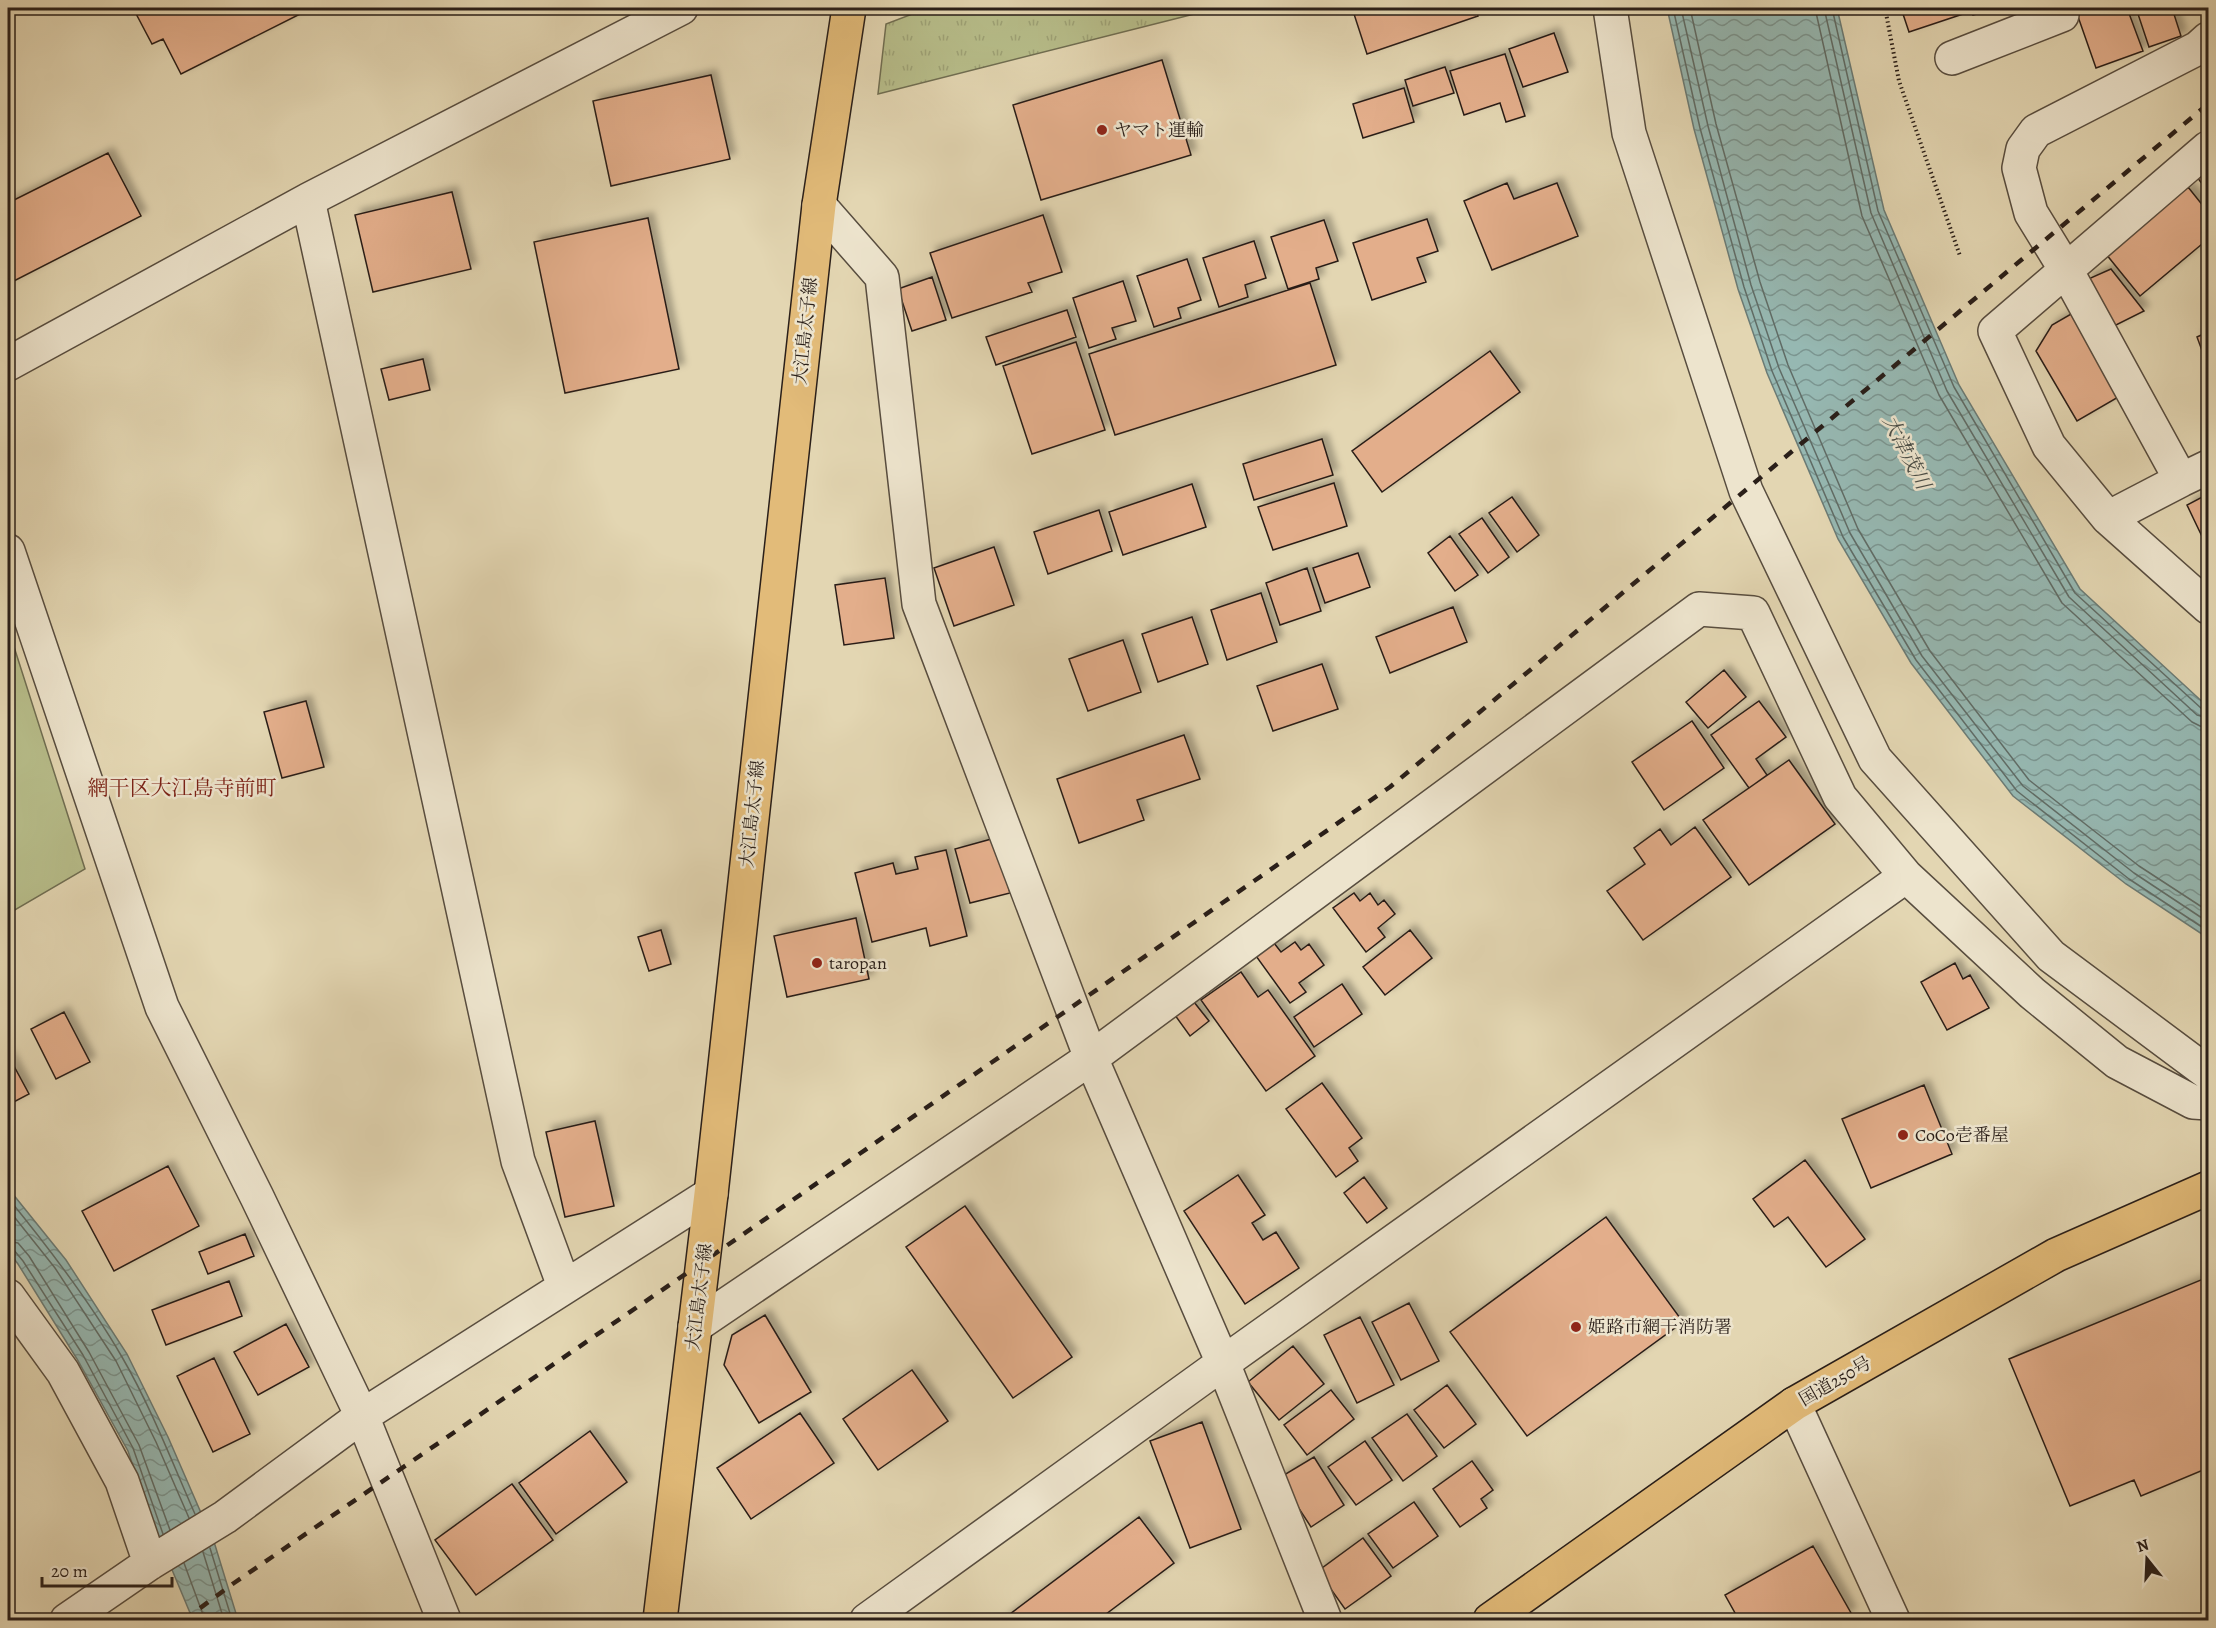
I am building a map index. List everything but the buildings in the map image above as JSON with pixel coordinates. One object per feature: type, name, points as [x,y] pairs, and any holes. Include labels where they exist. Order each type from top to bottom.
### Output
[{"type":"main road","name":"大江島太子線","points":[[660,1620],[711,1194],[819,205],[849,8]]},
{"type":"main road","name":"国道250号","points":[[1490,1620],[1794,1404],[2056,1255],[2208,1190]]},
{"type":"street","points":[[8,364],[308,200],[681,8]]},
{"type":"street","points":[[1610,8],[1629,133],[1746,491],[1875,759],[2050,956],[2208,1073]]},
{"type":"street","points":[[1952,58],[2062,15],[2059,8]]},
{"type":"street","points":[[2108,518],[2194,473],[2031,213],[2019,168],[2023,149],[2036,131],[2198,48],[2208,39]]},
{"type":"street","points":[[2208,148],[1995,331],[2049,446],[2108,518],[2208,607]]},
{"type":"street","points":[[308,200],[518,1161],[564,1286]]},
{"type":"street","points":[[819,205],[882,277],[919,604],[1091,1058],[1223,1363],[1325,1620]]},
{"type":"street","points":[[8,551],[162,1007],[257,1197],[362,1416],[444,1620]]},
{"type":"street","points":[[695,1326],[1091,1058],[1699,609],[1753,612],[1840,797],[1906,876],[2032,993],[2117,1062],[2193,1102],[2208,1103]]},
{"type":"street","points":[[867,1620],[1906,876]]},
{"type":"street","points":[[67,1620],[150,1563],[225,1517],[362,1416],[711,1194]]},
{"type":"street","points":[[8,1296],[63,1372],[122,1480],[150,1563]]},
{"type":"street","points":[[1794,1404],[1893,1620]]},
{"type":"path","points":[[1885,8],[1899,81],[1960,256]]},
{"type":"green space","points":[[928,8],[1218,8],[878,94],[886,24]]},
{"type":"green space","points":[[8,628],[85,869],[8,914]]},
{"type":"water","name":"大津茂川","points":[[1667,8],[1837,8],[1884,210],[1959,385],[2080,589],[2208,707],[2208,938],[2126,884],[2013,796],[1911,663],[1838,539],[1767,373],[1738,289],[1694,129]]},
{"type":"water","points":[[8,1188],[66,1260],[127,1354],[168,1437],[215,1545],[238,1620],[193,1620],[150,1517],[128,1451],[77,1359],[8,1251]]},
{"type":"railway","points":[[184,1620],[234,1583],[1390,787],[2208,104]]},
{"type":"place","name":"ヤマト運輸","points":[[1102,130]]},
{"type":"place","name":"taropan","points":[[817,963]]},
{"type":"place","name":"CoCo壱番屋","points":[[1903,1135]]},
{"type":"place","name":"姫路市網干消防署","points":[[1576,1327]]},
{"type":"district","name":"網干区大江島寺前町","points":[[182,788]]}]
